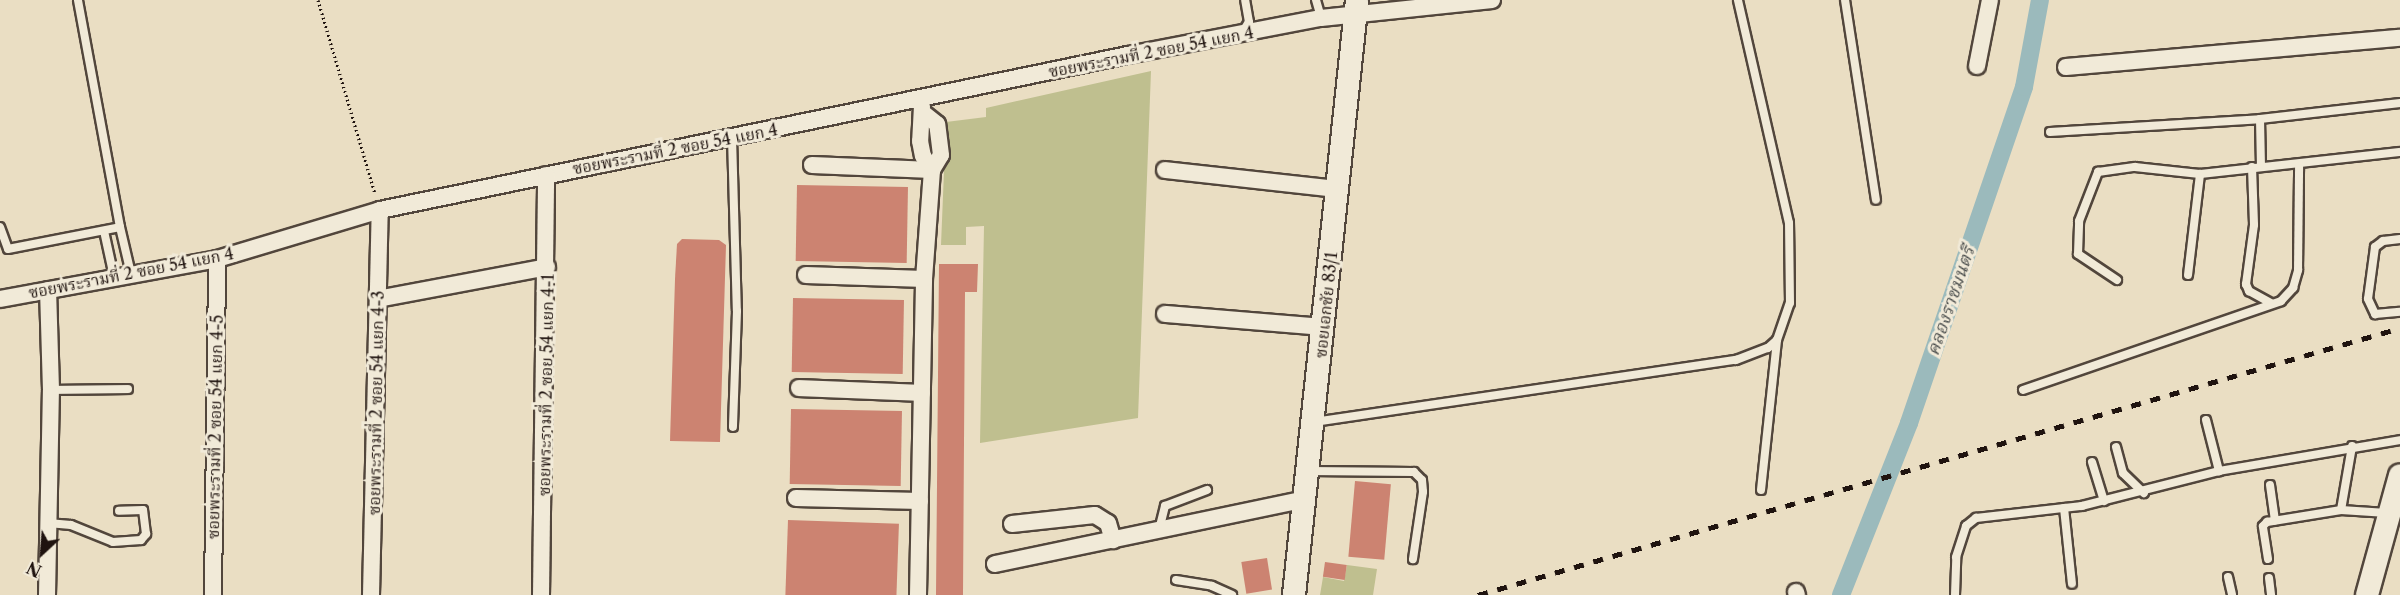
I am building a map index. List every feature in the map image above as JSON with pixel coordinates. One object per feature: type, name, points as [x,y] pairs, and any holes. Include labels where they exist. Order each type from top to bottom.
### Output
[{"type":"street","name":"ซอยพระรามที่ 2 ซอย 54 แยก 4","points":[[0,299],[217,259],[380,210],[546,174],[732,137],[923,107],[1321,18],[1355,8],[1492,0]]},
{"type":"street","points":[[1977,66],[1990,0]]},
{"type":"street","name":"ซอยเอกชัย 83/1","points":[[1294,595],[1324,327],[1355,8]]},
{"type":"street","points":[[2066,67],[2400,38]]},
{"type":"street","points":[[918,595],[924,279],[932,170],[923,156],[919,135],[923,107]]},
{"type":"street","points":[[812,165],[932,170]]},
{"type":"street","points":[[1165,170],[1338,189]]},
{"type":"street","name":"ซอยพระรามที่ 2 ซอย 54 แยก 4-1","points":[[541,595],[547,267],[546,174]]},
{"type":"street","name":"ซอยพระรามที่ 2 ซอย 54 แยก 4-3","points":[[371,595],[380,210]]},
{"type":"street","name":"ซอยพระรามที่ 2 ซอย 54 แยก 4-5","points":[[213,595],[217,259]]},
{"type":"street","points":[[378,299],[547,267]]},
{"type":"street","points":[[806,275],[924,279]]},
{"type":"street","points":[[47,595],[51,390],[48,290]]},
{"type":"street","points":[[1165,314],[1324,327]]},
{"type":"street","points":[[799,388],[922,393]]},
{"type":"street","points":[[2367,595],[2400,475]]},
{"type":"street","points":[[796,498],[920,501]]},
{"type":"street","points":[[994,564],[1305,499]]},
{"type":"street","points":[[1012,524],[1095,515],[1108,522],[1113,540]]},
{"type":"lane","points":[[78,0],[120,227],[131,274]]},
{"type":"lane","points":[[1242,34],[1249,22],[1245,0]]},
{"type":"lane","points":[[1316,0],[1321,18]]},
{"type":"lane","points":[[1738,0],[1789,223],[1791,303],[1777,340],[1761,490]]},
{"type":"lane","points":[[1845,0],[1876,200]]},
{"type":"lane","points":[[2050,132],[2259,119],[2400,103]]},
{"type":"lane","points":[[2259,119],[2254,225],[2246,284],[2249,291],[2272,304]]},
{"type":"lane","points":[[732,137],[737,311],[733,427]]},
{"type":"lane","points":[[2117,280],[2078,254],[2079,221],[2095,177],[2114,168],[2135,167],[2200,174],[2256,167],[2299,166],[2400,152]]},
{"type":"lane","points":[[2023,390],[2281,301],[2293,288],[2298,270],[2299,166]]},
{"type":"lane","points":[[2188,275],[2200,174]]},
{"type":"lane","points":[[0,226],[8,249],[120,227]]},
{"type":"lane","points":[[104,231],[114,277]]},
{"type":"lane","points":[[2400,239],[2383,241],[2375,247],[2368,299],[2375,314],[2400,312]]},
{"type":"lane","points":[[1313,422],[1736,360],[1768,348],[1777,340]]},
{"type":"lane","points":[[51,390],[128,389]]},
{"type":"lane","points":[[2206,420],[2219,471]]},
{"type":"lane","points":[[1955,595],[1956,557],[1966,526],[1976,518],[2104,501],[2144,493],[2219,471],[2352,446],[2400,440]]},
{"type":"lane","points":[[2341,510],[2352,446]]},
{"type":"lane","points":[[2116,447],[2123,473],[2144,493]]},
{"type":"lane","points":[[2092,462],[2104,501]]},
{"type":"lane","points":[[1308,471],[1414,472],[1422,480],[1423,492],[1413,559]]},
{"type":"lane","points":[[2270,485],[2276,521]]},
{"type":"lane","points":[[1159,530],[1165,506],[1206,490]]},
{"type":"lane","points":[[2064,508],[2072,584]]},
{"type":"lane","points":[[48,523],[71,525],[113,542],[141,540],[146,534],[143,510],[119,511]]},
{"type":"lane","points":[[2268,559],[2263,526],[2276,521],[2341,510],[2391,513]]},
{"type":"lane","points":[[2228,577],[2232,595]]},
{"type":"lane","points":[[2269,578],[2271,595]]},
{"type":"lane","points":[[1176,580],[1212,586],[1232,595]]},
{"type":"path","points":[[318,0],[380,210]]},
{"type":"green space","points":[[1151,71],[1138,418],[980,443],[984,226],[966,227],[966,245],[941,245],[946,122],[986,117],[986,108]]},
{"type":"green space","points":[[1347,565],[1377,569],[1373,595],[1320,595],[1323,577],[1344,581]]},
{"type":"building","points":[[797,185],[908,187],[907,263],[796,261]]},
{"type":"building","points":[[682,239],[719,240],[726,245],[720,442],[670,441],[677,244]]},
{"type":"building","points":[[939,264],[978,264],[977,292],[965,292],[963,595],[936,595]]},
{"type":"building","points":[[793,298],[904,300],[903,374],[792,372]]},
{"type":"building","points":[[791,409],[902,411],[901,486],[790,484]]},
{"type":"building","points":[[1355,481],[1391,484],[1384,560],[1348,557]]},
{"type":"building","points":[[788,520],[899,524],[896,595],[785,595]]},
{"type":"building","points":[[1267,558],[1272,590],[1246,594],[1241,562]]},
{"type":"building","points":[[1325,562],[1347,565],[1345,580],[1323,577]]},
{"type":"waterway","name":"คลองราชมนตรี","points":[[1841,595],[1909,423],[2024,87],[2040,0]]},
{"type":"railway","points":[[1478,595],[2400,328]]}]
